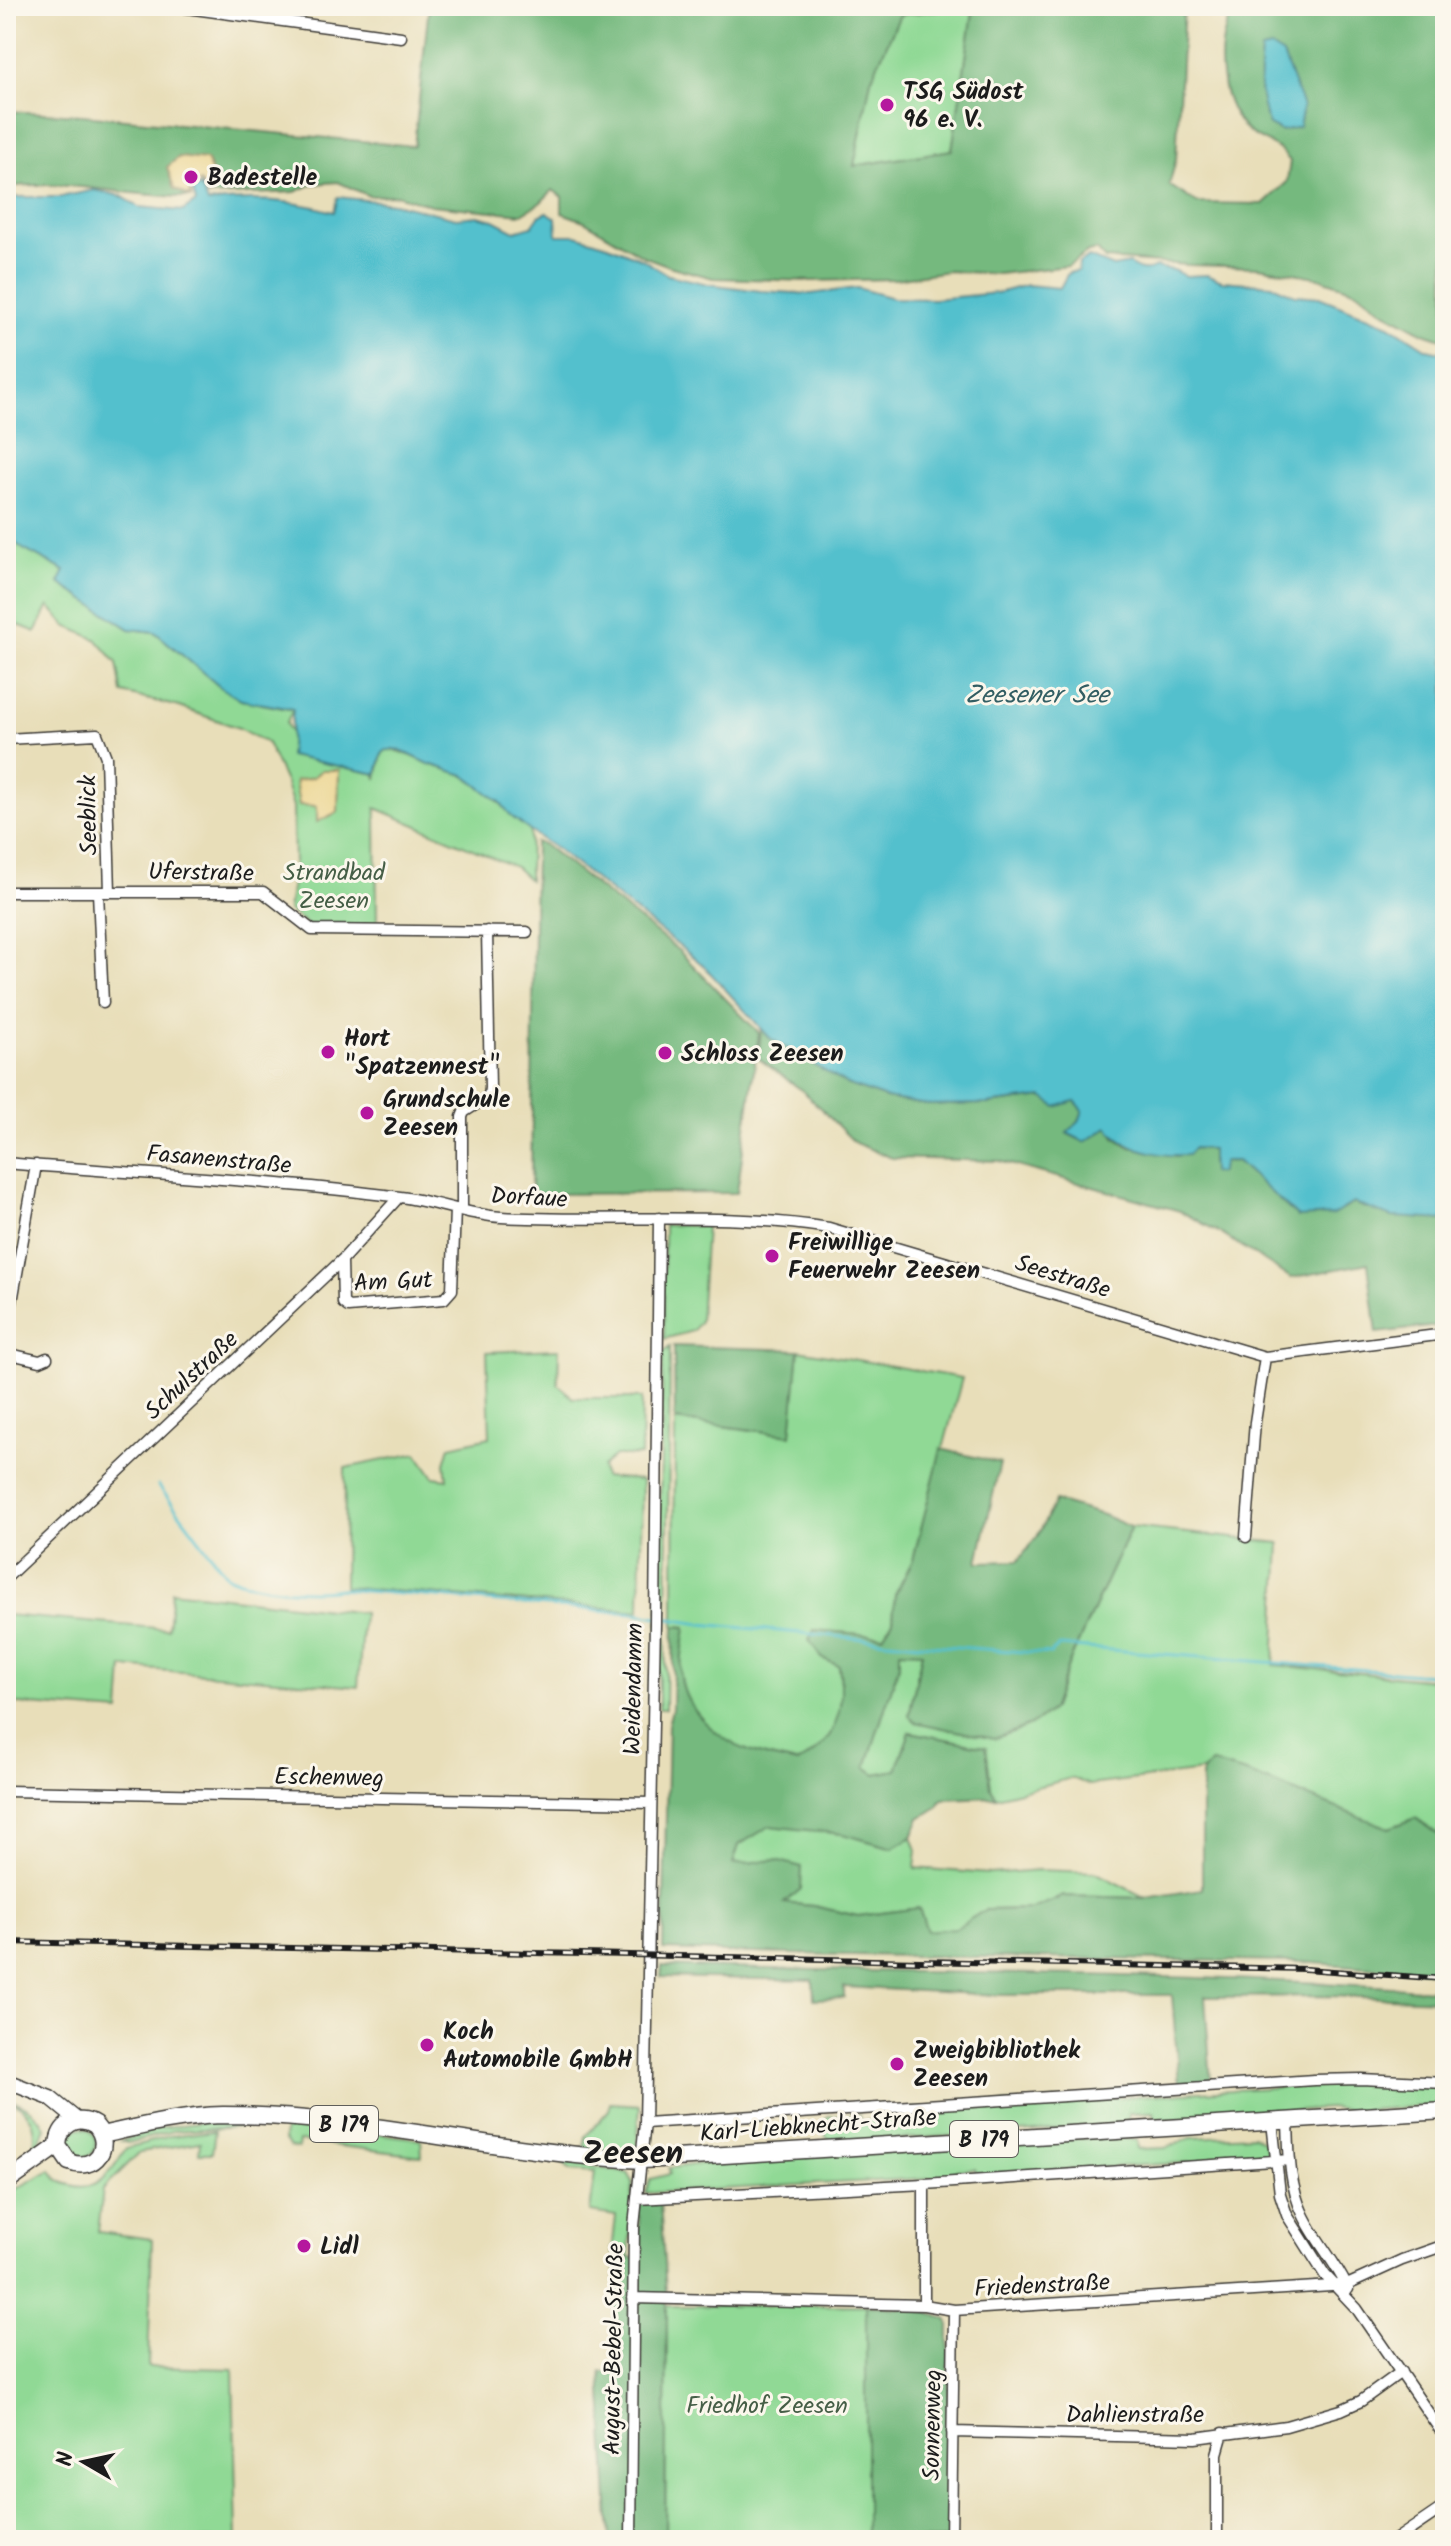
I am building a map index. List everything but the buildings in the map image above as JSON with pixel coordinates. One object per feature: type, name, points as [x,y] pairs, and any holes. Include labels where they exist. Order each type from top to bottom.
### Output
[{"type":"main road","name":"Karl-Liebknecht-Straße","points":[[102,2135],[172,2120],[221,2115],[278,2117],[585,2156],[643,2160],[1445,2111]]},
{"type":"main road","points":[[90,2122],[102,2135],[103,2149],[89,2164],[75,2165],[61,2152],[61,2131],[72,2123],[90,2122]]},
{"type":"main road","points":[[6,2183],[61,2152]]},
{"type":"main road","points":[[6,2190],[61,2152]]},
{"type":"street","points":[[172,6],[200,7],[401,37]]},
{"type":"street","name":"Seeblick","points":[[6,739],[97,734],[106,757],[104,892]]},
{"type":"street","name":"Uferstraße","points":[[6,892],[263,892],[312,930],[527,932]]},
{"type":"street","points":[[103,1003],[104,892]]},
{"type":"street","points":[[459,1210],[462,1117],[464,1112],[489,1096],[490,1088],[487,931]]},
{"type":"street","name":"Fasanenstraße","points":[[6,1163],[218,1178],[399,1197]]},
{"type":"street","points":[[6,1336],[36,1165]]},
{"type":"street","name":"Dorfaue","points":[[399,1197],[499,1217],[659,1218]]},
{"type":"street","name":"Schulstraße","points":[[6,1578],[342,1260],[399,1197]]},
{"type":"street","name":"Am Gut","points":[[342,1260],[343,1303],[348,1307],[444,1299],[452,1290],[459,1210]]},
{"type":"street","name":"Seestraße","points":[[659,1218],[803,1224],[829,1228],[1265,1357],[1445,1334]]},
{"type":"street","name":"Weidendamm","points":[[643,2160],[655,1617],[659,1218]]},
{"type":"street","points":[[6,1353],[40,1361],[47,1358]]},
{"type":"street","points":[[1246,1537],[1255,1422],[1265,1357]]},
{"type":"street","name":"Eschenweg","points":[[6,1791],[651,1803]]},
{"type":"street","name":"Karl-Liebknecht-Straße","points":[[645,2123],[1314,2080],[1445,2083]]},
{"type":"street","points":[[6,2081],[50,2098],[72,2123]]},
{"type":"street","points":[[1280,2121],[1295,2192],[1303,2214],[1341,2286],[1445,2437]]},
{"type":"street","points":[[1280,2121],[1275,2162],[1287,2215],[1325,2275],[1341,2286]]},
{"type":"street","name":"August-Bebel-Straße","points":[[631,2540],[633,2298],[637,2199],[643,2160]]},
{"type":"street","points":[[637,2199],[1290,2160]]},
{"type":"street","points":[[924,2184],[924,2305]]},
{"type":"street","name":"Friedenstraße","points":[[633,2298],[924,2305],[954,2310],[1341,2286],[1445,2245]]},
{"type":"street","name":"Sonnenweg","points":[[951,2540],[954,2310]]},
{"type":"street","name":"Dahlienstraße","points":[[952,2432],[1195,2438],[1286,2426],[1361,2401],[1401,2372]]},
{"type":"street","points":[[1217,2540],[1217,2454],[1223,2433]]},
{"type":"street","points":[[1395,2540],[1445,2506]]},
{"type":"green space","points":[[429,6],[969,6],[900,15],[871,79],[854,166],[952,150],[974,6],[1184,6],[1176,160],[1169,185],[1197,203],[1263,204],[1287,182],[1290,161],[1279,149],[1245,129],[1228,101],[1221,69],[1222,52],[1224,35],[1236,6],[1265,6],[1264,13],[1273,13],[1278,6],[1445,6],[1445,340],[1424,333],[1385,312],[1357,291],[1316,277],[1259,267],[1105,259],[1097,250],[1088,252],[1068,266],[998,274],[948,271],[895,279],[811,281],[713,278],[643,256],[584,221],[562,213],[562,197],[553,190],[522,214],[431,205],[396,195],[369,196],[338,182],[313,184],[295,192],[208,196],[200,182],[189,187],[191,197],[52,185],[6,187],[6,111],[82,115],[414,146]]},
{"type":"green space","points":[[974,6],[952,150],[853,166],[871,79],[900,14]]},
{"type":"green space","points":[[6,535],[66,572],[59,583],[130,629],[155,632],[220,687],[241,700],[293,710],[286,723],[291,733],[290,756],[376,774],[377,779],[382,754],[392,750],[472,780],[530,831],[529,880],[515,867],[376,808],[377,929],[313,929],[288,910],[294,868],[293,807],[267,743],[239,728],[179,707],[122,693],[117,663],[96,639],[66,626],[49,606],[36,632],[6,620]]},
{"type":"green space","points":[[535,842],[543,844],[679,951],[759,1033],[737,1193],[531,1194]]},
{"type":"green space","points":[[761,1029],[846,1084],[886,1098],[927,1105],[987,1104],[1043,1097],[1075,1100],[1083,1110],[1079,1122],[1068,1134],[1085,1142],[1108,1127],[1116,1138],[1130,1147],[1176,1156],[1194,1148],[1211,1149],[1211,1163],[1237,1161],[1298,1217],[1344,1209],[1353,1203],[1445,1220],[1445,1325],[1377,1333],[1368,1263],[1291,1278],[1180,1211],[999,1161],[892,1158],[855,1143],[803,1091],[758,1058]]},
{"type":"green space","points":[[664,1225],[706,1226],[700,1321],[693,1331],[664,1339]]},
{"type":"green space","points":[[674,1346],[799,1350],[791,1435],[675,1420]]},
{"type":"green space","points":[[670,1347],[667,1613],[658,1612],[663,1352]]},
{"type":"green space","points":[[559,1349],[558,1384],[573,1398],[642,1398],[641,1456],[615,1456],[602,1467],[604,1477],[642,1480],[640,1611],[344,1587],[345,1468],[417,1453],[434,1477],[447,1479],[445,1463],[450,1446],[490,1437],[487,1352]]},
{"type":"green space","points":[[799,1350],[962,1378],[913,1560],[895,1595],[893,1621],[883,1636],[814,1630],[822,1658],[839,1666],[841,1696],[836,1723],[830,1735],[811,1755],[797,1763],[738,1747],[705,1723],[683,1689],[681,1665],[686,1627],[674,1626],[675,1420],[790,1435]]},
{"type":"green space","points":[[941,1449],[1000,1463],[978,1562],[1018,1561],[1037,1537],[1055,1501],[1131,1527],[1069,1663],[1052,1710],[1033,1724],[994,1739],[915,1722],[909,1716],[922,1652],[899,1651],[899,1665],[866,1767],[876,1774],[896,1770],[910,1732],[986,1747],[991,1788],[996,1797],[942,1799],[938,1807],[920,1818],[912,1837],[893,1848],[843,1834],[770,1826],[739,1845],[733,1864],[776,1860],[802,1867],[801,1889],[784,1903],[858,1916],[919,1908],[927,1931],[956,1928],[985,1910],[1032,1909],[1064,1896],[1146,1898],[1202,1889],[1202,1771],[1212,1763],[1249,1774],[1389,1828],[1416,1818],[1445,1839],[1445,1973],[1300,1962],[663,1950],[668,1725],[672,1709],[674,1626],[686,1627],[681,1664],[683,1688],[696,1712],[715,1732],[755,1753],[797,1763],[811,1755],[836,1724],[841,1682],[839,1666],[822,1658],[809,1640],[814,1630],[883,1636],[893,1621],[895,1595],[913,1560]]},
{"type":"green space","points":[[1131,1527],[1280,1543],[1274,1665],[1445,1681],[1445,1839],[1416,1818],[1389,1828],[1212,1763],[1202,1771],[1089,1785],[1072,1778],[996,1797],[991,1788],[986,1747],[910,1732],[897,1770],[876,1774],[866,1767],[899,1665],[899,1651],[922,1651],[909,1716],[1052,1710],[1069,1663]]},
{"type":"green space","points":[[1445,1555],[1445,1681],[1438,1680]]},
{"type":"green space","points":[[172,1591],[363,1613],[358,1687],[123,1667],[120,1712],[6,1703],[6,1615],[168,1629]]},
{"type":"green space","points":[[658,1621],[666,1622],[665,1709],[659,1709]]},
{"type":"green space","points":[[770,1825],[843,1834],[893,1848],[912,1837],[917,1850],[915,1868],[990,1874],[1038,1870],[1095,1872],[1146,1898],[1064,1896],[1032,1909],[985,1910],[956,1928],[927,1931],[919,1908],[858,1916],[783,1903],[733,1864],[739,1845]]},
{"type":"green space","points":[[662,1966],[1250,1980],[1445,1991],[1445,2000],[1328,1996],[1205,1997],[1211,2082],[1179,2084],[1172,1995],[997,1995],[844,1987],[844,1998],[814,1999],[813,1980],[661,1977]]},
{"type":"green space","points":[[1361,2082],[1445,2087],[1445,2105],[1351,2111],[1329,2108],[1189,2121],[1155,2119],[1154,2112],[1129,2113],[1129,2121],[1101,2127],[834,2143],[826,2137],[823,2129],[823,2122],[829,2116],[859,2115],[860,2121],[907,2117],[907,2110]]},
{"type":"green space","points":[[6,2098],[34,2113],[45,2128],[37,2146],[40,2153],[6,2174],[27,2157],[34,2145],[35,2131],[27,2113]]},
{"type":"green space","points":[[610,2103],[640,2105],[637,2148],[629,2153],[584,2149],[586,2136],[609,2110]]},
{"type":"green space","points":[[215,2121],[271,2122],[271,2125],[173,2131],[128,2143],[121,2141],[158,2128]]},
{"type":"green space","points":[[288,2122],[421,2139],[422,2156],[299,2141],[298,2148],[290,2147],[284,2140]]},
{"type":"green space","points":[[81,2128],[87,2129],[95,2137],[95,2149],[87,2157],[81,2158],[75,2157],[67,2149],[66,2143],[67,2137],[75,2129]]},
{"type":"green space","points":[[215,2131],[212,2153],[199,2153],[200,2142],[140,2152],[103,2189],[98,2232],[152,2239],[148,2367],[233,2369],[237,2540],[6,2538],[6,2194],[51,2170],[64,2183],[90,2186],[104,2178],[126,2148],[170,2136]]},
{"type":"green space","points":[[1253,2135],[1265,2143],[1268,2158],[975,2175],[975,2169],[957,2170],[957,2175],[951,2177],[646,2193],[650,2179],[670,2174],[669,2168],[720,2161],[1105,2137],[1137,2140],[1138,2149],[1166,2148],[1191,2138]]},
{"type":"green space","points":[[542,2154],[628,2173],[633,2182],[629,2257],[616,2258],[612,2252],[616,2216],[590,2212],[595,2172],[571,2170],[561,2162],[542,2160]]},
{"type":"green space","points":[[660,2202],[667,2306],[665,2540],[610,2540],[601,2372],[613,2372],[616,2258],[639,2257],[639,2204]]},
{"type":"green space","name":"Friedhof Zeesen","points":[[866,2305],[866,2540],[665,2540],[667,2306]]},
{"type":"green space","points":[[866,2305],[919,2310],[946,2319],[949,2324],[948,2540],[866,2540]]},
{"type":"sand","name":"Badestelle","points":[[179,157],[206,160],[212,172],[208,196],[200,182],[189,187],[191,197],[174,189],[167,167]]},
{"type":"sand","name":"Strandbad Zeesen","points":[[322,770],[339,770],[338,812],[317,822],[317,806],[299,805],[295,781],[313,777]]},
{"type":"water","points":[[1272,48],[1283,55],[1303,107],[1299,127],[1281,131],[1269,125],[1261,97],[1261,50]]},
{"type":"water","name":"Zeesener See","points":[[200,186],[208,203],[272,201],[334,212],[338,197],[393,203],[456,218],[478,216],[515,231],[532,226],[539,216],[547,212],[556,218],[557,235],[576,235],[608,245],[642,259],[668,275],[761,291],[811,294],[857,288],[893,298],[934,299],[997,293],[1027,285],[1060,288],[1068,273],[1078,271],[1079,263],[1089,257],[1113,267],[1129,264],[1145,270],[1156,267],[1186,276],[1207,275],[1222,281],[1272,285],[1295,295],[1319,297],[1389,325],[1427,349],[1445,353],[1445,1220],[1392,1217],[1353,1203],[1333,1215],[1298,1217],[1237,1161],[1224,1161],[1219,1173],[1212,1173],[1211,1149],[1194,1148],[1188,1155],[1166,1155],[1134,1146],[1108,1127],[1085,1142],[1067,1133],[1079,1122],[1083,1110],[1075,1101],[1056,1107],[1043,1097],[987,1104],[927,1105],[886,1098],[846,1084],[770,1038],[703,965],[512,817],[500,802],[464,775],[429,764],[400,750],[386,750],[382,754],[377,774],[289,756],[293,709],[241,700],[220,687],[155,632],[130,629],[59,583],[65,571],[23,549],[6,535],[6,197],[60,197],[95,190],[121,196],[139,207],[183,211],[196,202],[193,191]]},
{"type":"waterway","points":[[158,1485],[227,1576],[268,1587],[314,1591],[341,1589],[633,1613],[701,1624],[1050,1654],[1060,1646],[1445,1676]]},
{"type":"railway","points":[[6,1942],[1305,1969],[1445,1979]]},
{"type":"place","name":"TSG Südost 96 e. V.","points":[[887,105]]},
{"type":"place","name":"Badestelle","points":[[191,177]]},
{"type":"place","name":"Hort \"Spatzennest\"","points":[[328,1052]]},
{"type":"place","name":"Schloss Zeesen","points":[[665,1053]]},
{"type":"place","name":"Grundschule Zeesen","points":[[367,1113]]},
{"type":"place","name":"Freiwillige Feuerwehr Zeesen","points":[[772,1256]]},
{"type":"place","name":"Koch Automobile GmbH","points":[[427,2045]]},
{"type":"place","name":"Zweigbibliothek Zeesen","points":[[897,2064]]},
{"type":"place","name":"Lidl","points":[[304,2246]]},
{"type":"district","name":"Zeesen","points":[[633,2152]]}]
